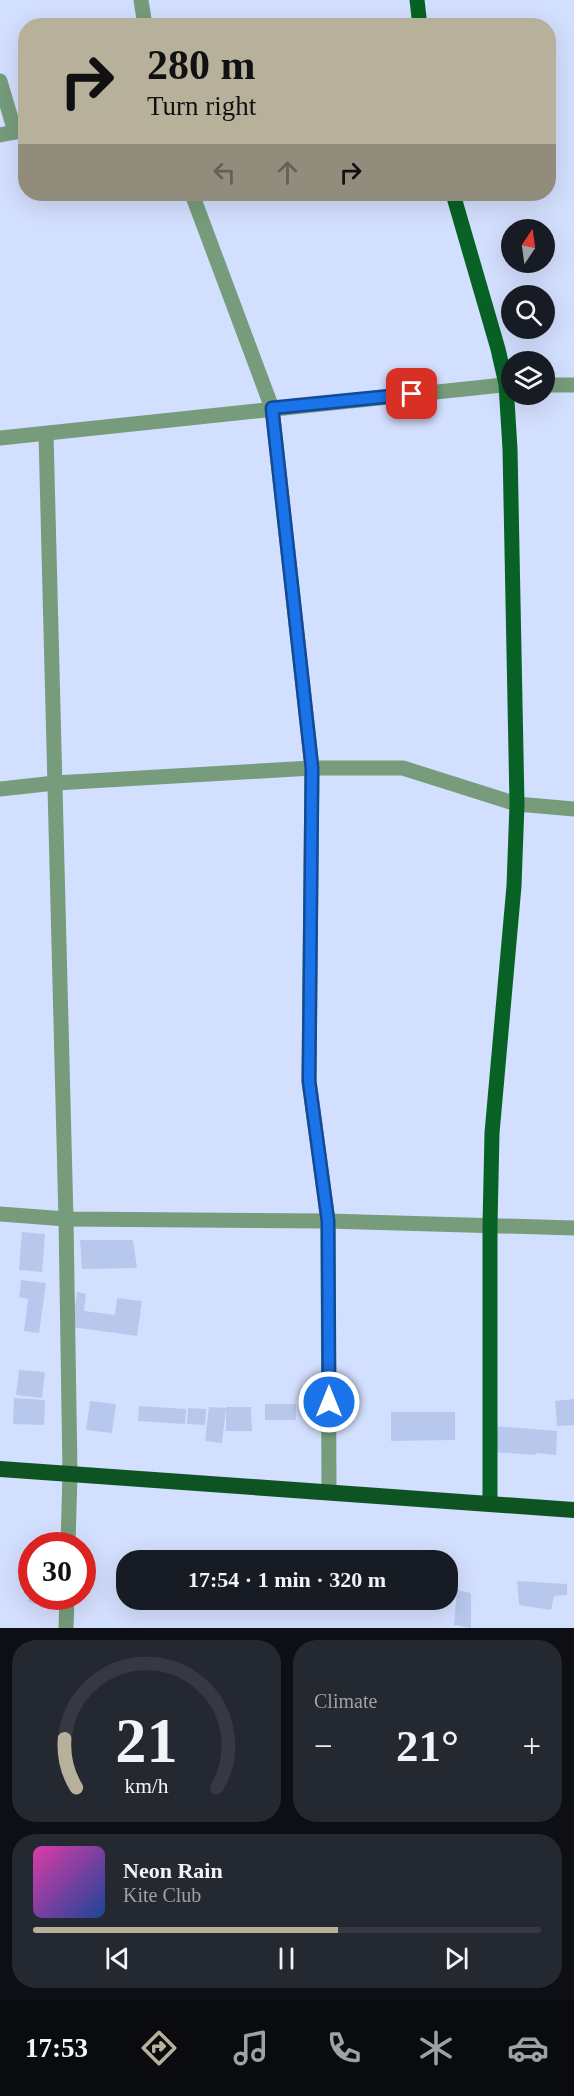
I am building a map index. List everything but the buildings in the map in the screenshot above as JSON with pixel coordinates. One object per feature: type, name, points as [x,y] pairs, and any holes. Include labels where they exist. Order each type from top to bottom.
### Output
[{"type":"highway","points":[[0,1469],[574,1510]]},
{"type":"main road","points":[[417,0],[419,18]]},
{"type":"main road","points":[[455,201],[501,359]]},
{"type":"main road","points":[[490,1504],[492,1133],[514,886],[517,804],[509,405]]},
{"type":"street","points":[[141,0],[144,18]]},
{"type":"street","points":[[0,81],[14,132]]},
{"type":"street","points":[[195,201],[272,408],[312,768],[309,1081],[328,1221],[330,1492]]},
{"type":"street","points":[[0,438],[501,385]]},
{"type":"street","points":[[555,385],[574,385]]},
{"type":"street","points":[[46,434],[66,1218],[69,1532]]},
{"type":"street","points":[[0,789],[55,783],[312,768],[403,768],[517,804],[574,809]]},
{"type":"street","points":[[0,1214],[66,1218],[328,1221],[574,1228]]},
{"type":"street","points":[[66,1628],[67,1610]]},
{"type":"route","points":[[329,1402],[328,1221],[309,1081],[312,768],[272,408],[412,394]]}]
